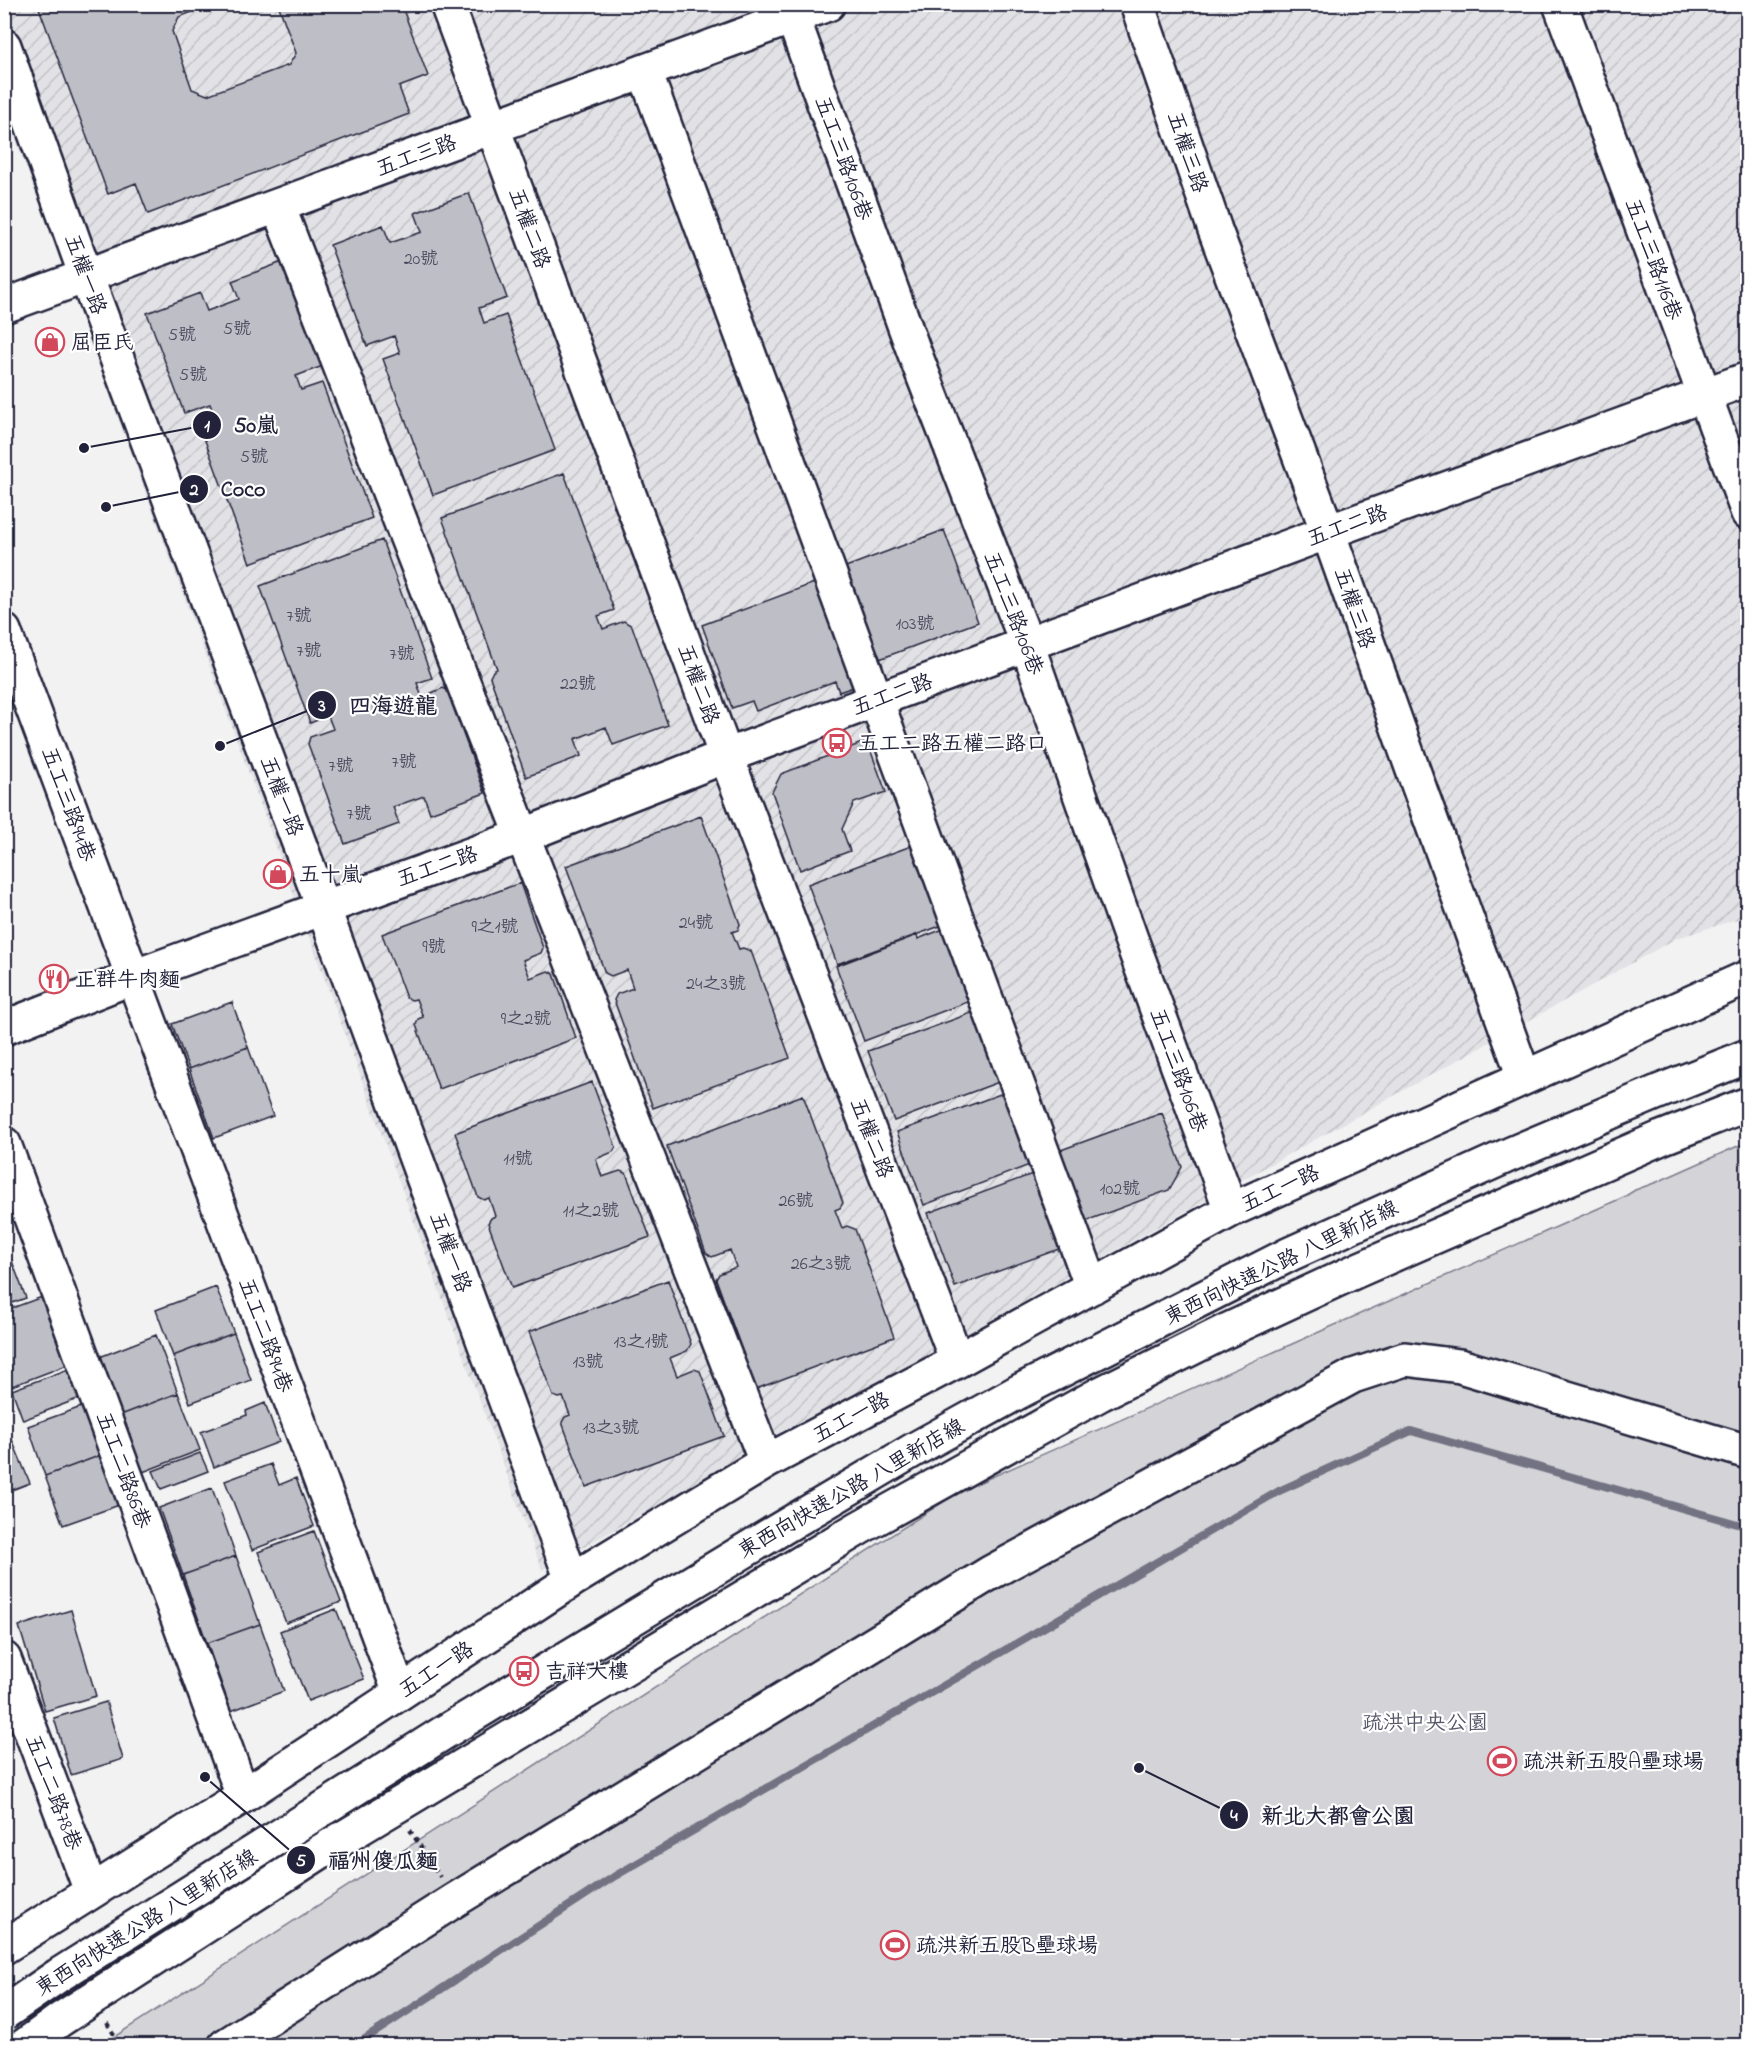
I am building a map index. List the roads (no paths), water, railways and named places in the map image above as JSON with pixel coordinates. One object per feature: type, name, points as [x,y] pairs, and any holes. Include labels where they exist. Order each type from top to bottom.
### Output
[{"type":"main road","name":"五權二路","points":[[447,4],[726,756],[957,1361]]},
{"type":"main road","name":"五工三路","points":[[4,306],[828,4]]},
{"type":"main road","name":"五權三路","points":[[1137,4],[1215,230],[1329,532],[1524,1077]]},
{"type":"main road","name":"五工三路116巷","points":[[1560,4],[1748,513]]},
{"type":"main road","name":"五工三路106巷","points":[[793,18],[913,349],[1027,644],[1135,950],[1231,1210]]},
{"type":"main road","name":"五權一路","points":[[4,46],[86,276],[324,906],[572,1580]]},
{"type":"main road","points":[[645,72],[1092,1287]]},
{"type":"main road","points":[[278,206],[766,1462]]},
{"type":"main road","name":"五工二路","points":[[4,1028],[133,976],[522,836],[876,700],[1748,380]]},
{"type":"main road","name":"五工三路94巷","points":[[4,631],[133,976]]},
{"type":"main road","name":"五工二路94巷","points":[[133,976],[400,1693]]},
{"type":"main road","name":"五工一路","points":[[4,1947],[243,1796],[572,1580],[766,1462],[957,1361],[1231,1210],[1748,977]]},
{"type":"main road","name":"東西向快速公路 八里新店線","points":[[4,2013],[59,1975],[448,1730],[791,1522],[1020,1390],[1290,1254],[1511,1154],[1748,1056]]},
{"type":"main road","name":"東西向快速公路 八里新店線","points":[[24,2046],[61,2019],[320,1852],[858,1528],[1005,1445],[1214,1337],[1358,1270],[1661,1138],[1748,1104]]},
{"type":"main road","name":"五工二路86巷","points":[[4,1143],[243,1796]]},
{"type":"main road","points":[[225,2046],[455,1900],[990,1573],[1353,1376],[1405,1359],[1460,1366],[1748,1452]]},
{"type":"main road","name":"五工二路78巷","points":[[4,1659],[91,1890]]},
{"type":"waterway","points":[[354,2046],[615,1876],[1279,1491],[1411,1431],[1748,1527]]},
{"type":"place","name":"屈臣氏","points":[[50,342]]},
{"type":"place","name":"50嵐","points":[[84,448]]},
{"type":"place","name":"Coco","points":[[106,507]]},
{"type":"place","name":"五工二路五權二路口","points":[[837,743]]},
{"type":"place","name":"四海遊龍","points":[[220,746]]},
{"type":"place","name":"五十嵐","points":[[278,874]]},
{"type":"place","name":"正群牛肉麵","points":[[54,979]]},
{"type":"place","name":"吉祥大樓","points":[[524,1671]]},
{"type":"place","name":"疏洪新五股A壘球場","points":[[1502,1761]]},
{"type":"place","name":"新北大都會公園","points":[[1139,1768]]},
{"type":"place","name":"福州傻瓜麵","points":[[205,1777]]},
{"type":"place","name":"疏洪新五股B壘球場","points":[[895,1945]]},
{"type":"park label","name":"疏洪中央公園","points":[[1425,1722]]}]
